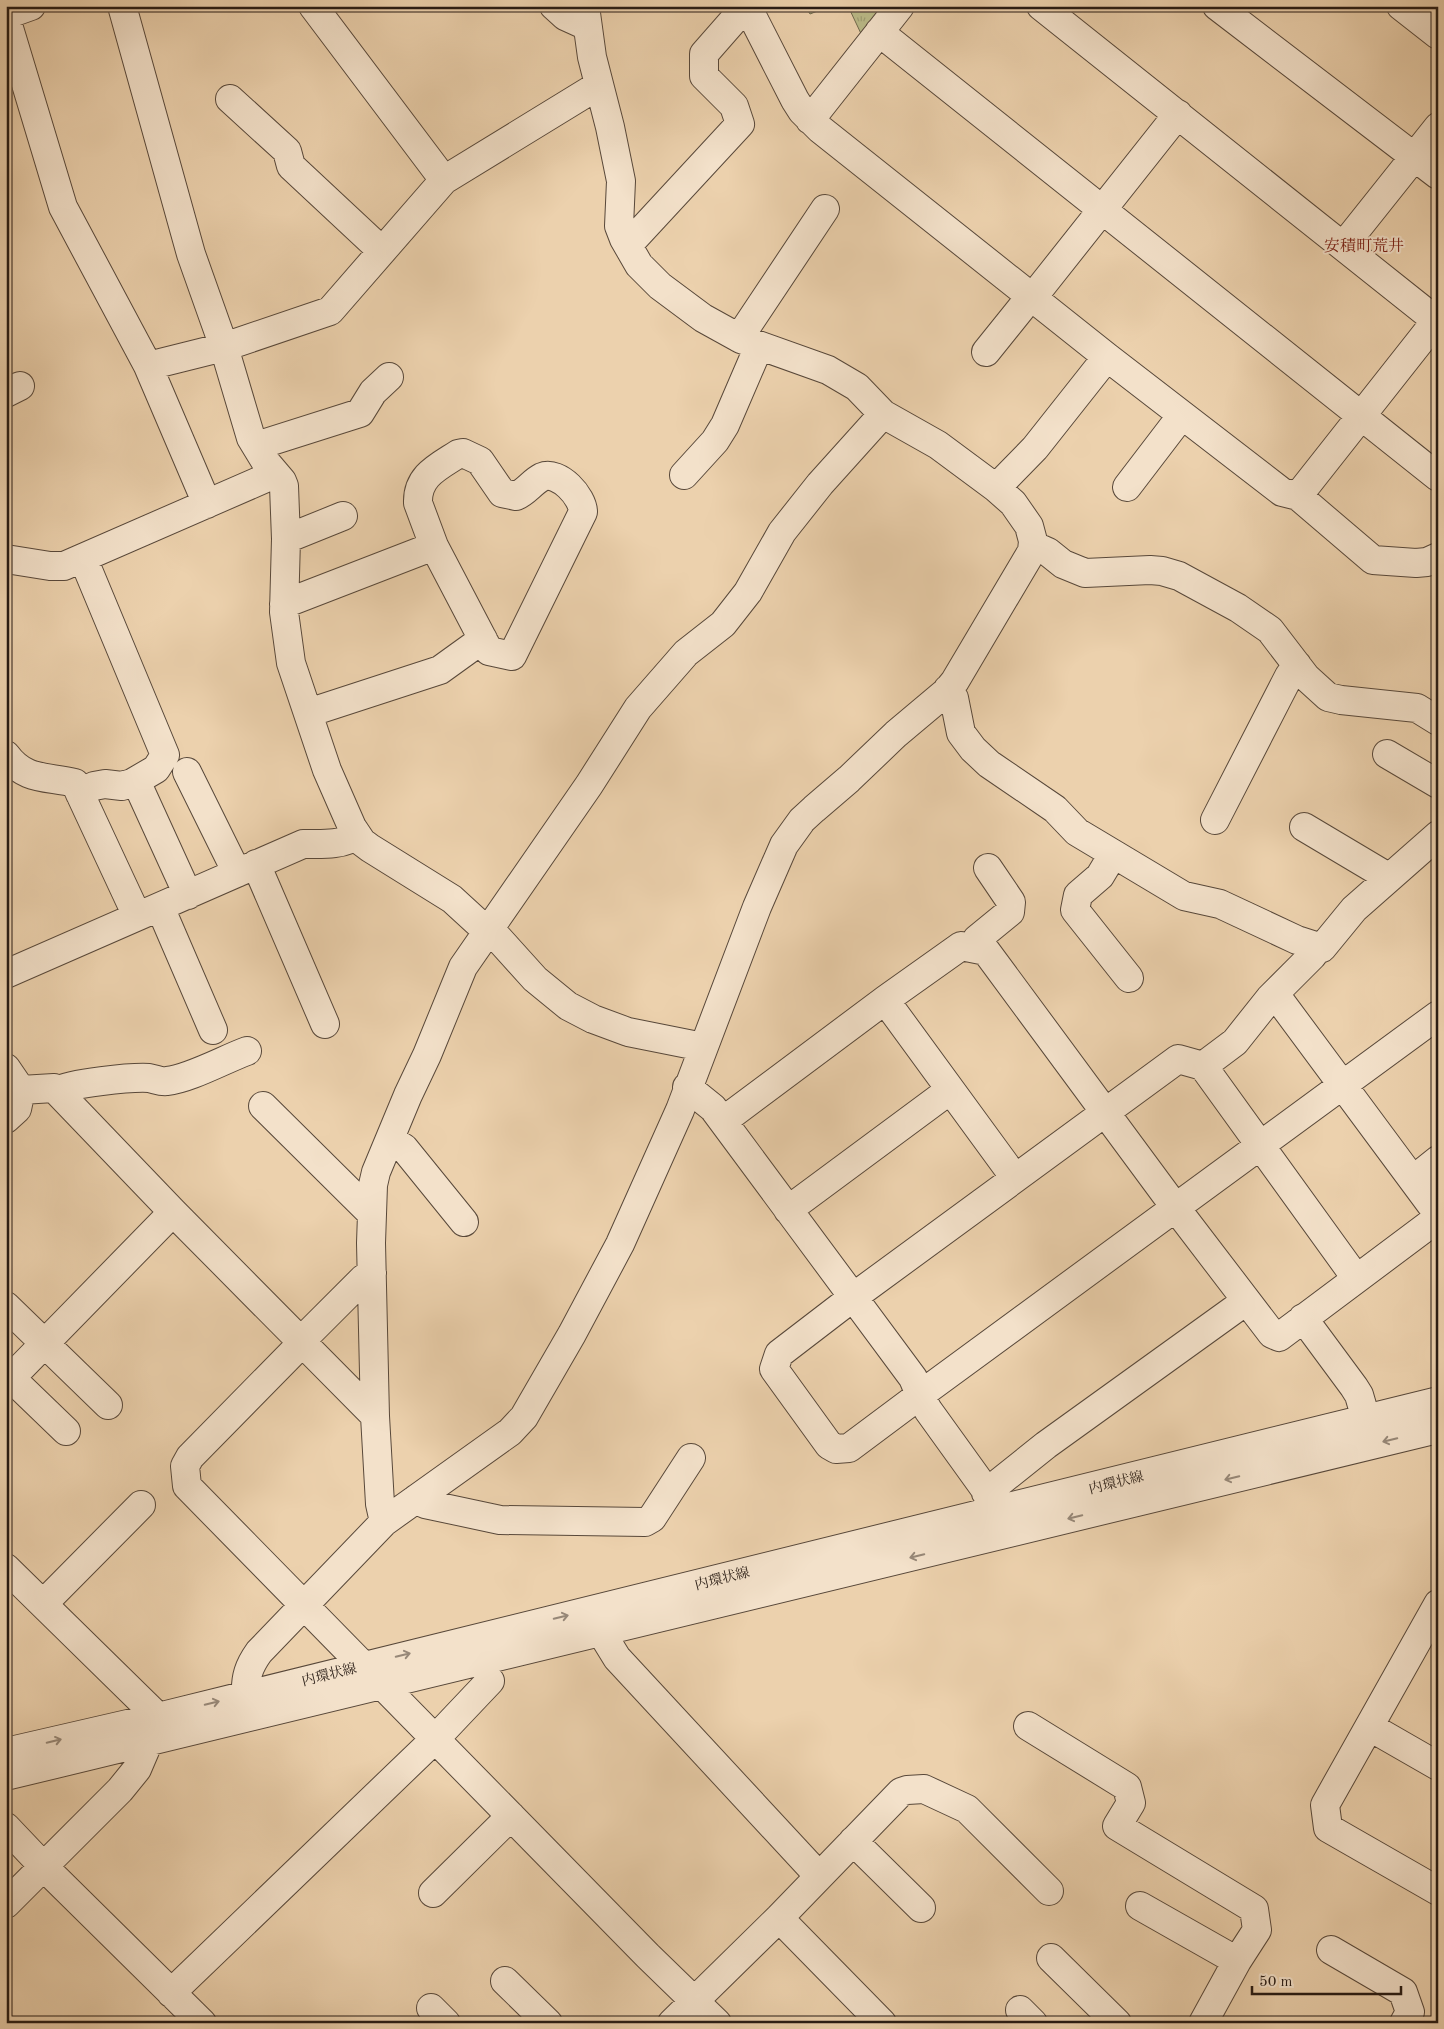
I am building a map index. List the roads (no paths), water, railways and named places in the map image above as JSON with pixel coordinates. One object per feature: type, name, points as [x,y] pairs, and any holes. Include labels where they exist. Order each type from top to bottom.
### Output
[{"type":"street","points":[[31,6],[8,31],[63,207],[148,366],[207,504]]},
{"type":"street","points":[[122,6],[192,254],[224,347],[251,438],[284,486],[286,539],[284,604],[291,663],[327,770],[356,835],[370,848],[452,899],[506,946],[535,980],[568,1006],[628,1032],[703,1047]]},
{"type":"street","points":[[313,6],[444,180]]},
{"type":"street","points":[[246,1694],[250,1666],[259,1652],[384,1522],[510,1432],[524,1417],[572,1334],[620,1244],[665,1146],[784,845],[802,820],[955,681],[1032,550],[1033,541],[1029,526],[1013,503],[938,445],[883,414],[857,387],[828,370],[749,342],[703,318],[660,286],[639,265],[619,226],[621,181],[617,156],[599,86],[586,16],[565,16],[554,6]]},
{"type":"street","points":[[628,245],[740,124],[734,106],[704,76],[704,54],[746,6],[794,100],[810,120],[1107,357],[1282,492],[1298,496],[1373,560],[1416,563],[1427,562],[1438,557]]},
{"type":"street","points":[[810,120],[900,6]]},
{"type":"street","points":[[1217,6],[1438,175]]},
{"type":"street","points":[[1401,6],[1438,35]]},
{"type":"street","points":[[1051,9],[1178,114],[1437,321],[1298,496]]},
{"type":"street","points":[[879,32],[1103,208],[1360,417],[1438,477]]},
{"type":"street","points":[[148,366],[224,347],[330,312],[444,180],[599,86]]},
{"type":"street","points":[[230,99],[287,151],[290,166],[382,252]]},
{"type":"street","points":[[986,352],[1033,297],[1178,114]]},
{"type":"street","points":[[1344,246],[1438,127]]},
{"type":"street","points":[[684,475],[715,441],[725,426],[749,342],[825,209]]},
{"type":"street","points":[[996,488],[1035,448],[1107,357]]},
{"type":"street","points":[[256,446],[360,413],[373,392],[389,377]]},
{"type":"street","points":[[384,1522],[380,1504],[375,1416],[371,1213],[373,1185],[390,1139],[463,967],[589,785],[638,708],[686,653],[723,624],[748,592],[782,532],[820,484],[883,414]]},
{"type":"street","points":[[1126,486],[1182,415]]},
{"type":"street","points":[[463,453],[480,461],[502,494],[516,496],[541,478],[547,476],[563,481],[580,500],[584,512],[512,656],[489,651],[463,605],[434,546],[418,503],[418,495],[424,478],[458,454],[463,453]]},
{"type":"street","points":[[6,559],[57,567],[83,558],[275,474]]},
{"type":"street","points":[[286,539],[343,516]]},
{"type":"street","points":[[284,604],[434,546]]},
{"type":"street","points":[[1032,550],[1039,548],[1048,552],[1063,564],[1084,573],[1150,570],[1179,576],[1238,608],[1270,630],[1314,686],[1332,699],[1417,708],[1438,720]]},
{"type":"street","points":[[80,794],[94,786],[105,784],[122,786],[132,783],[156,768],[165,755],[83,558]]},
{"type":"street","points":[[308,713],[440,670],[483,639]]},
{"type":"street","points":[[1215,820],[1297,665]]},
{"type":"street","points":[[948,689],[954,698],[961,733],[973,749],[989,764],[1055,809],[1077,832],[1184,896],[1220,904],[1298,940],[1322,948],[1354,909],[1388,877],[1438,835]]},
{"type":"street","points":[[1387,754],[1438,784]]},
{"type":"street","points":[[6,755],[13,764],[27,775],[74,783],[213,1030]]},
{"type":"street","points":[[187,772],[247,869],[325,1024]]},
{"type":"street","points":[[141,792],[188,894]]},
{"type":"street","points":[[1304,827],[1388,877]]},
{"type":"street","points":[[6,974],[303,844],[332,843],[346,840],[356,835]]},
{"type":"street","points":[[1111,853],[1109,861],[1100,876],[1078,895],[1075,910],[1128,978]]},
{"type":"street","points":[[972,948],[976,939],[1010,912],[1011,902],[988,868]]},
{"type":"street","points":[[723,1121],[885,1000],[961,946],[986,951],[1174,1207],[1272,1334],[1280,1337],[1438,1218]]},
{"type":"street","points":[[1203,1066],[1235,1042],[1275,994],[1319,947]]},
{"type":"street","points":[[1275,994],[1438,1214]]},
{"type":"street","points":[[885,1000],[1015,1178]]},
{"type":"street","points":[[1356,1278],[1260,1145],[1203,1066],[1178,1058],[779,1354],[774,1369],[830,1445],[836,1448],[850,1448],[1174,1207],[1260,1145],[1438,1014]]},
{"type":"street","points":[[57,1091],[65,1087],[77,1085],[149,1078],[166,1082],[178,1079],[246,1051]]},
{"type":"street","points":[[6,1068],[21,1090],[16,1108],[6,1119]]},
{"type":"street","points":[[687,1087],[713,1108],[723,1121],[912,1378],[928,1410],[993,1501],[1046,1445],[1246,1301]]},
{"type":"street","points":[[21,1090],[54,1088],[173,1212],[375,1416]]},
{"type":"street","points":[[788,1210],[950,1090]]},
{"type":"street","points":[[263,1106],[371,1213]]},
{"type":"street","points":[[390,1139],[404,1148],[464,1222]]},
{"type":"street","points":[[1412,1180],[1438,1160]]},
{"type":"street","points":[[66,1431],[9,1380],[173,1212]]},
{"type":"street","points":[[372,1272],[321,1321],[190,1457],[185,1466],[187,1486],[717,2023]]},
{"type":"street","points":[[6,1306],[108,1405]]},
{"type":"street","points":[[1303,1318],[1359,1395],[1366,1419]]},
{"type":"street","name":"内環状線","points":[[6,1752],[154,1729],[373,1674],[993,1501],[1366,1419],[1438,1401]]},
{"type":"street","name":"内環状線","points":[[6,1776],[154,1729],[246,1694],[373,1674],[601,1632],[1438,1429]]},
{"type":"street","points":[[416,1499],[425,1504],[500,1520],[645,1522],[652,1518],[691,1458]]},
{"type":"street","points":[[43,1604],[141,1505]]},
{"type":"street","points":[[6,1568],[43,1604],[154,1729],[137,1769],[120,1790],[6,1904]]},
{"type":"street","points":[[1438,1604],[1325,1805],[1328,1828],[1438,1892]]},
{"type":"street","points":[[601,1632],[617,1658],[819,1876]]},
{"type":"street","points":[[172,1993],[436,1738],[490,1681]]},
{"type":"street","points":[[1028,1726],[1127,1787],[1132,1803],[1117,1826],[1254,1908],[1257,1930],[1237,1961],[1203,2023]]},
{"type":"street","points":[[1370,1727],[1438,1766]]},
{"type":"street","points":[[672,2023],[779,1918],[901,1792],[924,1789],[967,1809],[1049,1892]]},
{"type":"street","points":[[433,1893],[511,1816]]},
{"type":"street","points":[[6,1827],[202,2023]]},
{"type":"street","points":[[853,1841],[921,1908]]},
{"type":"street","points":[[1140,1906],[1237,1961]]},
{"type":"street","points":[[779,1918],[882,2023]]},
{"type":"street","points":[[1330,1950],[1403,1992],[1410,2012],[1404,2023]]},
{"type":"street","points":[[1051,1958],[1117,2023]]},
{"type":"street","points":[[505,1981],[548,2023]]},
{"type":"district","name":"安積町荒井","points":[[1364,245]]}]
